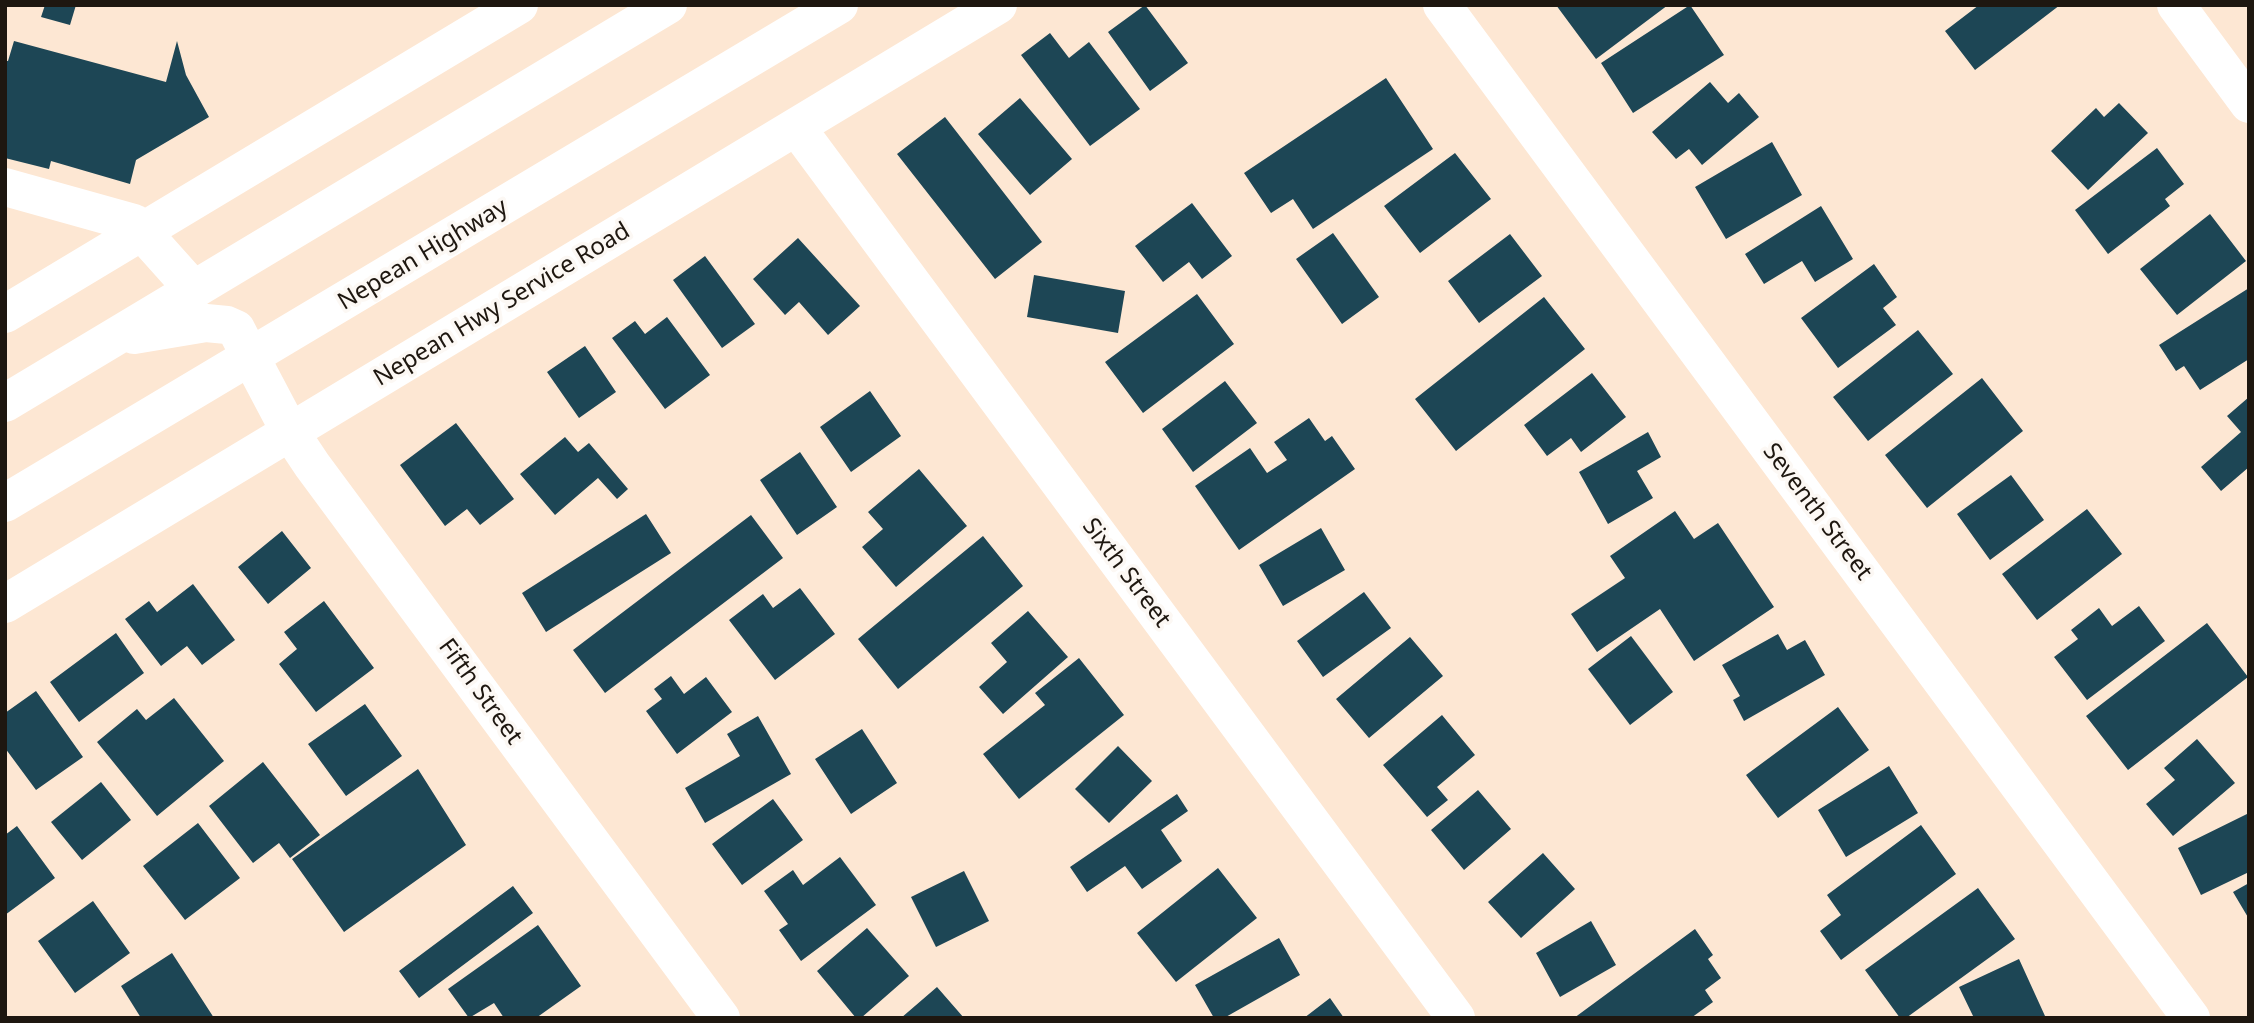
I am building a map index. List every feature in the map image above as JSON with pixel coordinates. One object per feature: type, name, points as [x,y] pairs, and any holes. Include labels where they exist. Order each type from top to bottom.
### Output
[{"type":"main road","points":[[5,314],[519,5]]},
{"type":"main road","points":[[5,403],[668,5]]},
{"type":"main road","name":"Nepean Highway","points":[[5,503],[839,5]]},
{"type":"main road","name":"Nepean Hwy Service Road","points":[[5,604],[998,5]]},
{"type":"main road","name":"Seventh Street","points":[[1442,5],[2191,1018]]},
{"type":"main road","points":[[2176,5],[2249,104]]},
{"type":"main road","name":"Sixth Street","points":[[797,128],[1456,1018]]},
{"type":"main road","points":[[5,187],[131,222],[144,230],[194,290]]},
{"type":"main road","name":"Fifth Street","points":[[114,338],[206,323],[227,325],[236,329],[290,432],[720,1018]]},
{"type":"building","points":[[45,5],[76,5],[70,25],[41,17]]},
{"type":"building","points":[[1145,5],[1188,63],[1150,91],[1108,32]]},
{"type":"building","points":[[1556,5],[1668,5],[1596,59]]},
{"type":"building","points":[[1690,5],[1724,55],[1633,113],[1601,63]]},
{"type":"building","points":[[1979,5],[2060,5],[1975,70],[1945,31]]},
{"type":"building","points":[[1050,33],[1069,58],[1089,42],[1140,109],[1090,146],[1021,55]]},
{"type":"building","points":[[14,41],[166,82],[177,41],[186,75],[209,117],[136,160],[130,184],[51,161],[49,169],[5,158],[5,61],[8,61]]},
{"type":"building","points":[[1386,78],[1433,149],[1313,229],[1293,199],[1271,213],[1244,173]]},
{"type":"building","points":[[1710,82],[1728,103],[1739,93],[1759,117],[1702,165],[1689,149],[1676,159],[1652,132]]},
{"type":"building","points":[[1020,98],[1072,159],[1030,195],[978,134]]},
{"type":"building","points":[[2119,103],[2148,133],[2088,190],[2051,151],[2096,108],[2104,117]]},
{"type":"building","points":[[945,117],[1042,242],[995,279],[897,154]]},
{"type":"building","points":[[1772,142],[1802,195],[1726,239],[1695,187]]},
{"type":"building","points":[[2157,148],[2184,184],[2165,199],[2170,206],[2108,254],[2075,210]]},
{"type":"building","points":[[1455,153],[1491,199],[1420,253],[1384,206]]},
{"type":"building","points":[[1192,203],[1232,256],[1202,279],[1189,262],[1163,282],[1135,246]]},
{"type":"building","points":[[1821,206],[1853,259],[1815,282],[1802,261],[1764,284],[1745,254]]},
{"type":"building","points":[[2210,214],[2246,261],[2177,315],[2140,269]]},
{"type":"building","points":[[1333,233],[1379,297],[1342,324],[1296,259]]},
{"type":"building","points":[[1510,234],[1542,276],[1479,323],[1448,281]]},
{"type":"building","points":[[798,238],[860,306],[828,335],[799,302],[785,315],[753,279]]},
{"type":"building","points":[[705,256],[755,324],[722,348],[673,280]]},
{"type":"building","points":[[1874,264],[1897,297],[1883,308],[1896,325],[1838,368],[1801,318]]},
{"type":"building","points":[[1034,275],[1125,291],[1118,333],[1027,317]]},
{"type":"building","points":[[2249,288],[2249,359],[2200,390],[2184,366],[2176,371],[2159,345]]},
{"type":"building","points":[[1197,294],[1234,344],[1143,413],[1105,362]]},
{"type":"building","points":[[1544,297],[1585,349],[1456,451],[1415,399]]},
{"type":"building","points":[[667,317],[710,375],[665,409],[612,338],[635,321],[645,334]]},
{"type":"building","points":[[1918,330],[1953,374],[1868,441],[1833,397]]},
{"type":"building","points":[[585,346],[616,392],[579,418],[547,372]]},
{"type":"building","points":[[1592,373],[1626,417],[1581,452],[1571,438],[1547,456],[1524,425]]},
{"type":"building","points":[[1982,378],[2023,431],[1927,508],[1885,455]]},
{"type":"building","points":[[1225,381],[1257,423],[1193,472],[1162,429]]},
{"type":"building","points":[[870,391],[901,436],[851,472],[820,427]]},
{"type":"building","points":[[2249,397],[2249,467],[2221,491],[2201,467],[2241,432],[2227,416]]},
{"type":"building","points":[[1309,418],[1325,441],[1332,436],[1355,469],[1239,550],[1195,486],[1250,448],[1267,473],[1287,460],[1274,442]]},
{"type":"building","points":[[456,423],[514,499],[480,525],[467,509],[445,526],[400,465]]},
{"type":"building","points":[[1648,432],[1661,457],[1637,471],[1653,498],[1608,524],[1579,472]]},
{"type":"building","points":[[565,437],[578,452],[589,443],[628,489],[617,499],[598,478],[555,515],[520,474]]},
{"type":"building","points":[[800,452],[837,507],[797,535],[760,480]]},
{"type":"building","points":[[919,469],[967,526],[896,587],[862,547],[883,529],[868,512]]},
{"type":"building","points":[[2011,475],[2044,520],[1990,560],[1957,514]]},
{"type":"building","points":[[2087,509],[2122,554],[2037,620],[2002,574]]},
{"type":"building","points":[[1675,511],[1694,539],[1718,523],[1774,607],[1694,661],[1660,609],[1597,652],[1571,614],[1625,578],[1610,556]]},
{"type":"building","points":[[646,514],[671,553],[546,632],[522,593]]},
{"type":"building","points":[[751,515],[783,558],[605,693],[573,650]]},
{"type":"building","points":[[1321,528],[1345,570],[1283,606],[1259,565]]},
{"type":"building","points":[[282,531],[311,568],[268,604],[238,567]]},
{"type":"building","points":[[983,536],[1023,586],[898,689],[858,639]]},
{"type":"building","points":[[193,584],[235,640],[202,665],[187,646],[161,666],[125,619],[149,601],[157,612]]},
{"type":"building","points":[[800,588],[835,634],[775,680],[729,620],[763,594],[773,608]]},
{"type":"building","points":[[1364,592],[1391,628],[1323,677],[1297,641]]},
{"type":"building","points":[[324,601],[374,668],[316,712],[279,664],[297,649],[284,632]]},
{"type":"building","points":[[2139,606],[2165,641],[2087,700],[2054,657],[2078,639],[2071,630],[2099,608],[2112,626]]},
{"type":"building","points":[[1028,611],[1068,657],[1003,714],[979,687],[1007,662],[991,643]]},
{"type":"building","points":[[2207,623],[2248,677],[2128,770],[2086,716]]},
{"type":"building","points":[[116,633],[144,673],[79,722],[50,682]]},
{"type":"building","points":[[1778,634],[1787,650],[1805,640],[1825,675],[1744,721],[1733,700],[1740,696],[1722,665]]},
{"type":"building","points":[[1631,636],[1673,692],[1630,725],[1588,669]]},
{"type":"building","points":[[1410,637],[1443,676],[1369,738],[1336,699]]},
{"type":"building","points":[[1079,658],[1124,715],[1019,799],[983,754],[1045,705],[1035,693]]},
{"type":"building","points":[[671,676],[684,694],[706,677],[732,712],[677,754],[646,711],[662,699],[654,689]]},
{"type":"building","points":[[36,691],[83,757],[36,790],[5,748],[5,713]]},
{"type":"building","points":[[174,698],[224,761],[157,816],[97,742],[137,709],[146,720]]},
{"type":"building","points":[[365,704],[402,756],[346,796],[308,744]]},
{"type":"building","points":[[1838,707],[1869,750],[1778,818],[1746,775]]},
{"type":"building","points":[[1442,715],[1475,755],[1437,787],[1448,800],[1427,817],[1383,765]]},
{"type":"building","points":[[758,716],[791,774],[705,823],[685,788],[740,756],[727,734]]},
{"type":"building","points":[[862,729],[897,783],[851,814],[815,759]]},
{"type":"building","points":[[2197,739],[2235,783],[2173,836],[2146,804],[2175,780],[2164,768]]},
{"type":"building","points":[[1118,746],[1152,781],[1109,823],[1075,789]]},
{"type":"building","points":[[263,762],[320,835],[290,858],[279,843],[253,863],[209,806]]},
{"type":"building","points":[[1889,766],[1918,813],[1846,857],[1818,810]]},
{"type":"building","points":[[418,769],[466,845],[344,932],[292,859]]},
{"type":"building","points":[[101,782],[131,820],[82,860],[51,822]]},
{"type":"building","points":[[1478,790],[1511,829],[1464,870],[1431,830]]},
{"type":"building","points":[[1177,794],[1188,811],[1161,830],[1182,861],[1142,889],[1125,866],[1087,892],[1070,867]]},
{"type":"building","points":[[773,799],[803,840],[742,885],[712,844]]},
{"type":"building","points":[[2249,813],[2249,872],[2201,895],[2178,848]]},
{"type":"building","points":[[198,823],[240,878],[185,920],[143,866]]},
{"type":"building","points":[[1921,825],[1956,874],[1841,960],[1820,931],[1841,915],[1827,895]]},
{"type":"building","points":[[17,826],[55,878],[5,915],[5,835]]},
{"type":"building","points":[[1543,853],[1575,889],[1521,938],[1488,902]]},
{"type":"building","points":[[840,857],[876,905],[801,961],[779,930],[788,924],[764,891],[793,870],[803,885]]},
{"type":"building","points":[[1218,868],[1257,918],[1176,982],[1137,933]]},
{"type":"building","points":[[964,871],[989,921],[936,947],[911,897]]},
{"type":"building","points":[[2249,883],[2249,919],[2233,892]]},
{"type":"building","points":[[513,886],[533,913],[419,998],[399,971]]},
{"type":"building","points":[[1978,888],[2015,939],[1906,1018],[1900,1018],[1865,970]]},
{"type":"building","points":[[93,901],[130,953],[75,993],[38,941]]},
{"type":"building","points":[[1591,921],[1616,965],[1560,997],[1536,953]]},
{"type":"building","points":[[538,925],[581,986],[536,1018],[504,1018],[494,1003],[469,1018],[448,989]]},
{"type":"building","points":[[867,928],[909,976],[861,1018],[856,1018],[817,971]]},
{"type":"building","points":[[1695,929],[1713,955],[1708,959],[1721,978],[1705,990],[1713,1002],[1691,1018],[1574,1018]]},
{"type":"building","points":[[1279,938],[1300,975],[1224,1018],[1214,1018],[1195,985]]},
{"type":"building","points":[[172,953],[214,1018],[141,1018],[121,986]]},
{"type":"building","points":[[2019,959],[2045,1016],[1974,1018],[1959,987]]},
{"type":"building","points":[[937,987],[964,1018],[901,1018]]},
{"type":"building","points":[[1330,998],[1344,1018],[1304,1018]]}]
